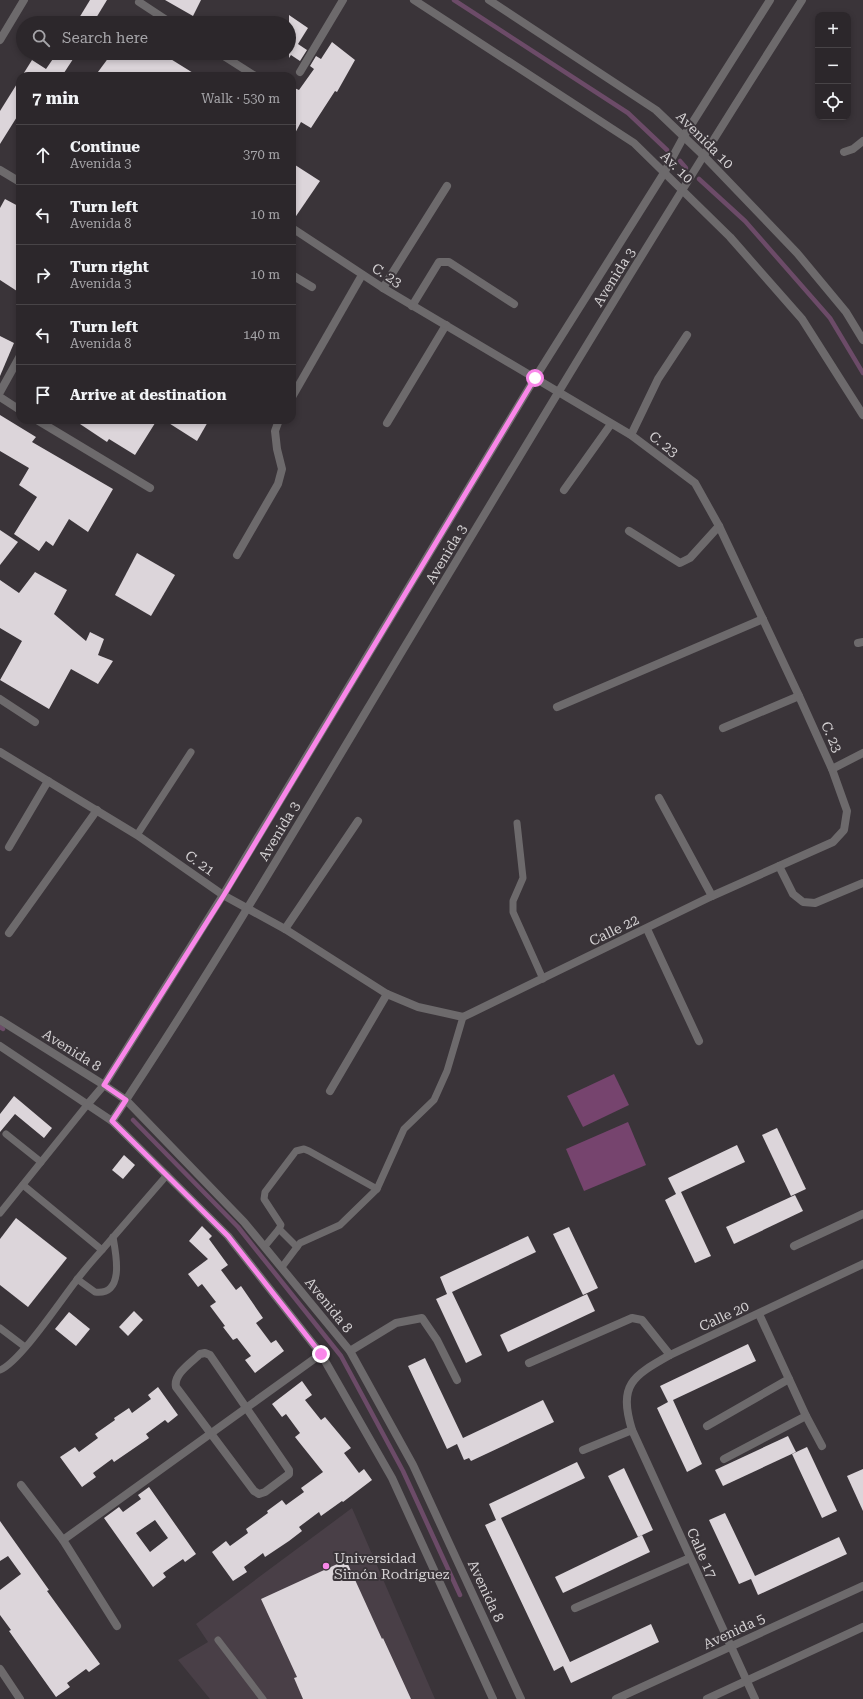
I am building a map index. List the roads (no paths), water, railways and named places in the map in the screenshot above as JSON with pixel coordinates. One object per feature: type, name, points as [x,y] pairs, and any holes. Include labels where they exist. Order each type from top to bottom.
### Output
[{"type":"street","points":[[0,40],[24,0]]},
{"type":"street","points":[[300,72],[343,0]]},
{"type":"street","name":"Av. 10","points":[[414,0],[634,143],[664,174],[730,236],[802,319],[863,415]]},
{"type":"street","name":"Avenida 10","points":[[489,0],[656,110],[703,155],[797,253],[846,312],[863,340]]},
{"type":"street","name":"Avenida 3","points":[[87,1105],[104,1085],[224,895],[535,378],[664,174],[684,136],[770,0]]},
{"type":"street","name":"Avenida 3","points":[[112,1121],[247,909],[558,392],[683,191],[703,155],[802,0]]},
{"type":"street","points":[[138,2],[161,16]]},
{"type":"street","points":[[230,60],[249,72]]},
{"type":"street","points":[[844,152],[853,149],[863,141]]},
{"type":"street","points":[[0,170],[16,180]]},
{"type":"street","points":[[383,288],[447,186]]},
{"type":"street","name":"C. 23","points":[[296,231],[362,275],[412,306],[631,435],[695,482],[719,526],[832,769],[847,811],[844,830]]},
{"type":"street","points":[[412,306],[439,262],[448,262],[514,304]]},
{"type":"street","points":[[296,390],[362,275]]},
{"type":"street","points":[[296,277],[312,287]]},
{"type":"street","points":[[387,423],[446,325]]},
{"type":"street","points":[[631,435],[658,379],[687,335]]},
{"type":"street","points":[[0,392],[16,363]]},
{"type":"street","points":[[0,397],[16,407]]},
{"type":"street","points":[[44,424],[150,488]]},
{"type":"street","points":[[237,555],[278,484],[282,469],[277,449],[275,431],[278,424]]},
{"type":"street","points":[[564,490],[611,424]]},
{"type":"street","points":[[629,531],[680,562],[690,558],[719,526]]},
{"type":"street","points":[[557,707],[763,619]]},
{"type":"street","points":[[723,728],[799,696]]},
{"type":"street","points":[[0,699],[35,722]]},
{"type":"street","name":"C. 21","points":[[0,752],[137,835],[224,895],[285,929],[387,994]]},
{"type":"street","points":[[832,769],[863,753]]},
{"type":"street","points":[[9,847],[48,781]]},
{"type":"street","points":[[659,798],[712,896]]},
{"type":"street","points":[[9,933],[97,810]]},
{"type":"street","points":[[285,929],[358,821]]},
{"type":"street","name":"Calle 22","points":[[463,1017],[647,929],[712,896],[833,842],[844,830]]},
{"type":"street","points":[[779,866],[793,894],[803,902],[815,903],[863,883]]},
{"type":"street","points":[[647,929],[699,1041]]},
{"type":"street","points":[[330,1091],[387,994],[418,1007],[463,1017]]},
{"type":"street","name":"Avenida 8","points":[[0,1020],[126,1100],[244,1222],[350,1351],[413,1466],[521,1699]]},
{"type":"street","points":[[0,1046],[112,1121],[228,1236],[321,1354],[392,1478],[493,1699]]},
{"type":"street","points":[[794,1246],[863,1214]]},
{"type":"street","name":"Calle 20","points":[[628,1416],[626,1401],[631,1383],[644,1370],[670,1355],[863,1264]]},
{"type":"street","points":[[759,1314],[806,1416],[822,1446]]},
{"type":"street","points":[[350,1351],[396,1323],[422,1318],[438,1340],[457,1380]]},
{"type":"street","points":[[529,1363],[632,1318],[642,1320],[670,1355]]},
{"type":"street","points":[[205,1353],[210,1355],[247,1406],[286,1465],[289,1474],[260,1494],[254,1492],[176,1387],[175,1382],[177,1376],[200,1354],[205,1353]]},
{"type":"street","points":[[63,1540],[321,1354]]},
{"type":"street","points":[[707,1426],[789,1379]]},
{"type":"street","name":"Calle 17","points":[[628,1416],[632,1430],[755,1699]]},
{"type":"street","points":[[724,1459],[806,1416]]},
{"type":"street","points":[[582,1450],[632,1430]]},
{"type":"street","points":[[22,1485],[63,1540],[117,1626]]},
{"type":"street","points":[[575,1608],[690,1558]]},
{"type":"street","name":"Avenida 5","points":[[616,1699],[863,1586]]},
{"type":"street","points":[[707,1699],[863,1627]]},
{"type":"street","points":[[0,1669],[20,1699]]},
{"type":"lane","points":[[137,835],[191,752]]},
{"type":"lane","points":[[517,823],[523,878],[513,901],[513,912],[543,979]]},
{"type":"lane","points":[[282,1267],[300,1243],[340,1225],[378,1189],[404,1129],[434,1100],[447,1071],[463,1017]]},
{"type":"lane","points":[[0,1214],[87,1105]]},
{"type":"lane","points":[[6,1134],[41,1162]]},
{"type":"lane","points":[[264,1246],[281,1225],[264,1199],[265,1192],[296,1151],[309,1151],[378,1189]]},
{"type":"lane","points":[[0,1370],[5,1368],[25,1347],[78,1279],[167,1175]]},
{"type":"lane","points":[[23,1185],[102,1250]]},
{"type":"lane","points":[[279,1229],[296,1247]]},
{"type":"lane","points":[[78,1279],[95,1292],[107,1291],[112,1286],[116,1275],[117,1261],[113,1238]]},
{"type":"lane","points":[[0,1328],[25,1347]]},
{"type":"lane","points":[[218,1640],[263,1699]]},
{"type":"waterway","points":[[454,0],[628,113],[667,150]]},
{"type":"waterway","points":[[680,161],[686,168]]},
{"type":"waterway","points":[[699,179],[745,221],[830,318],[863,373]]},
{"type":"waterway","points":[[133,1120],[238,1227],[341,1356],[403,1471],[460,1595]]},
{"type":"place","name":"Universidad Simón Rodríguez","points":[[326,1566]]}]
